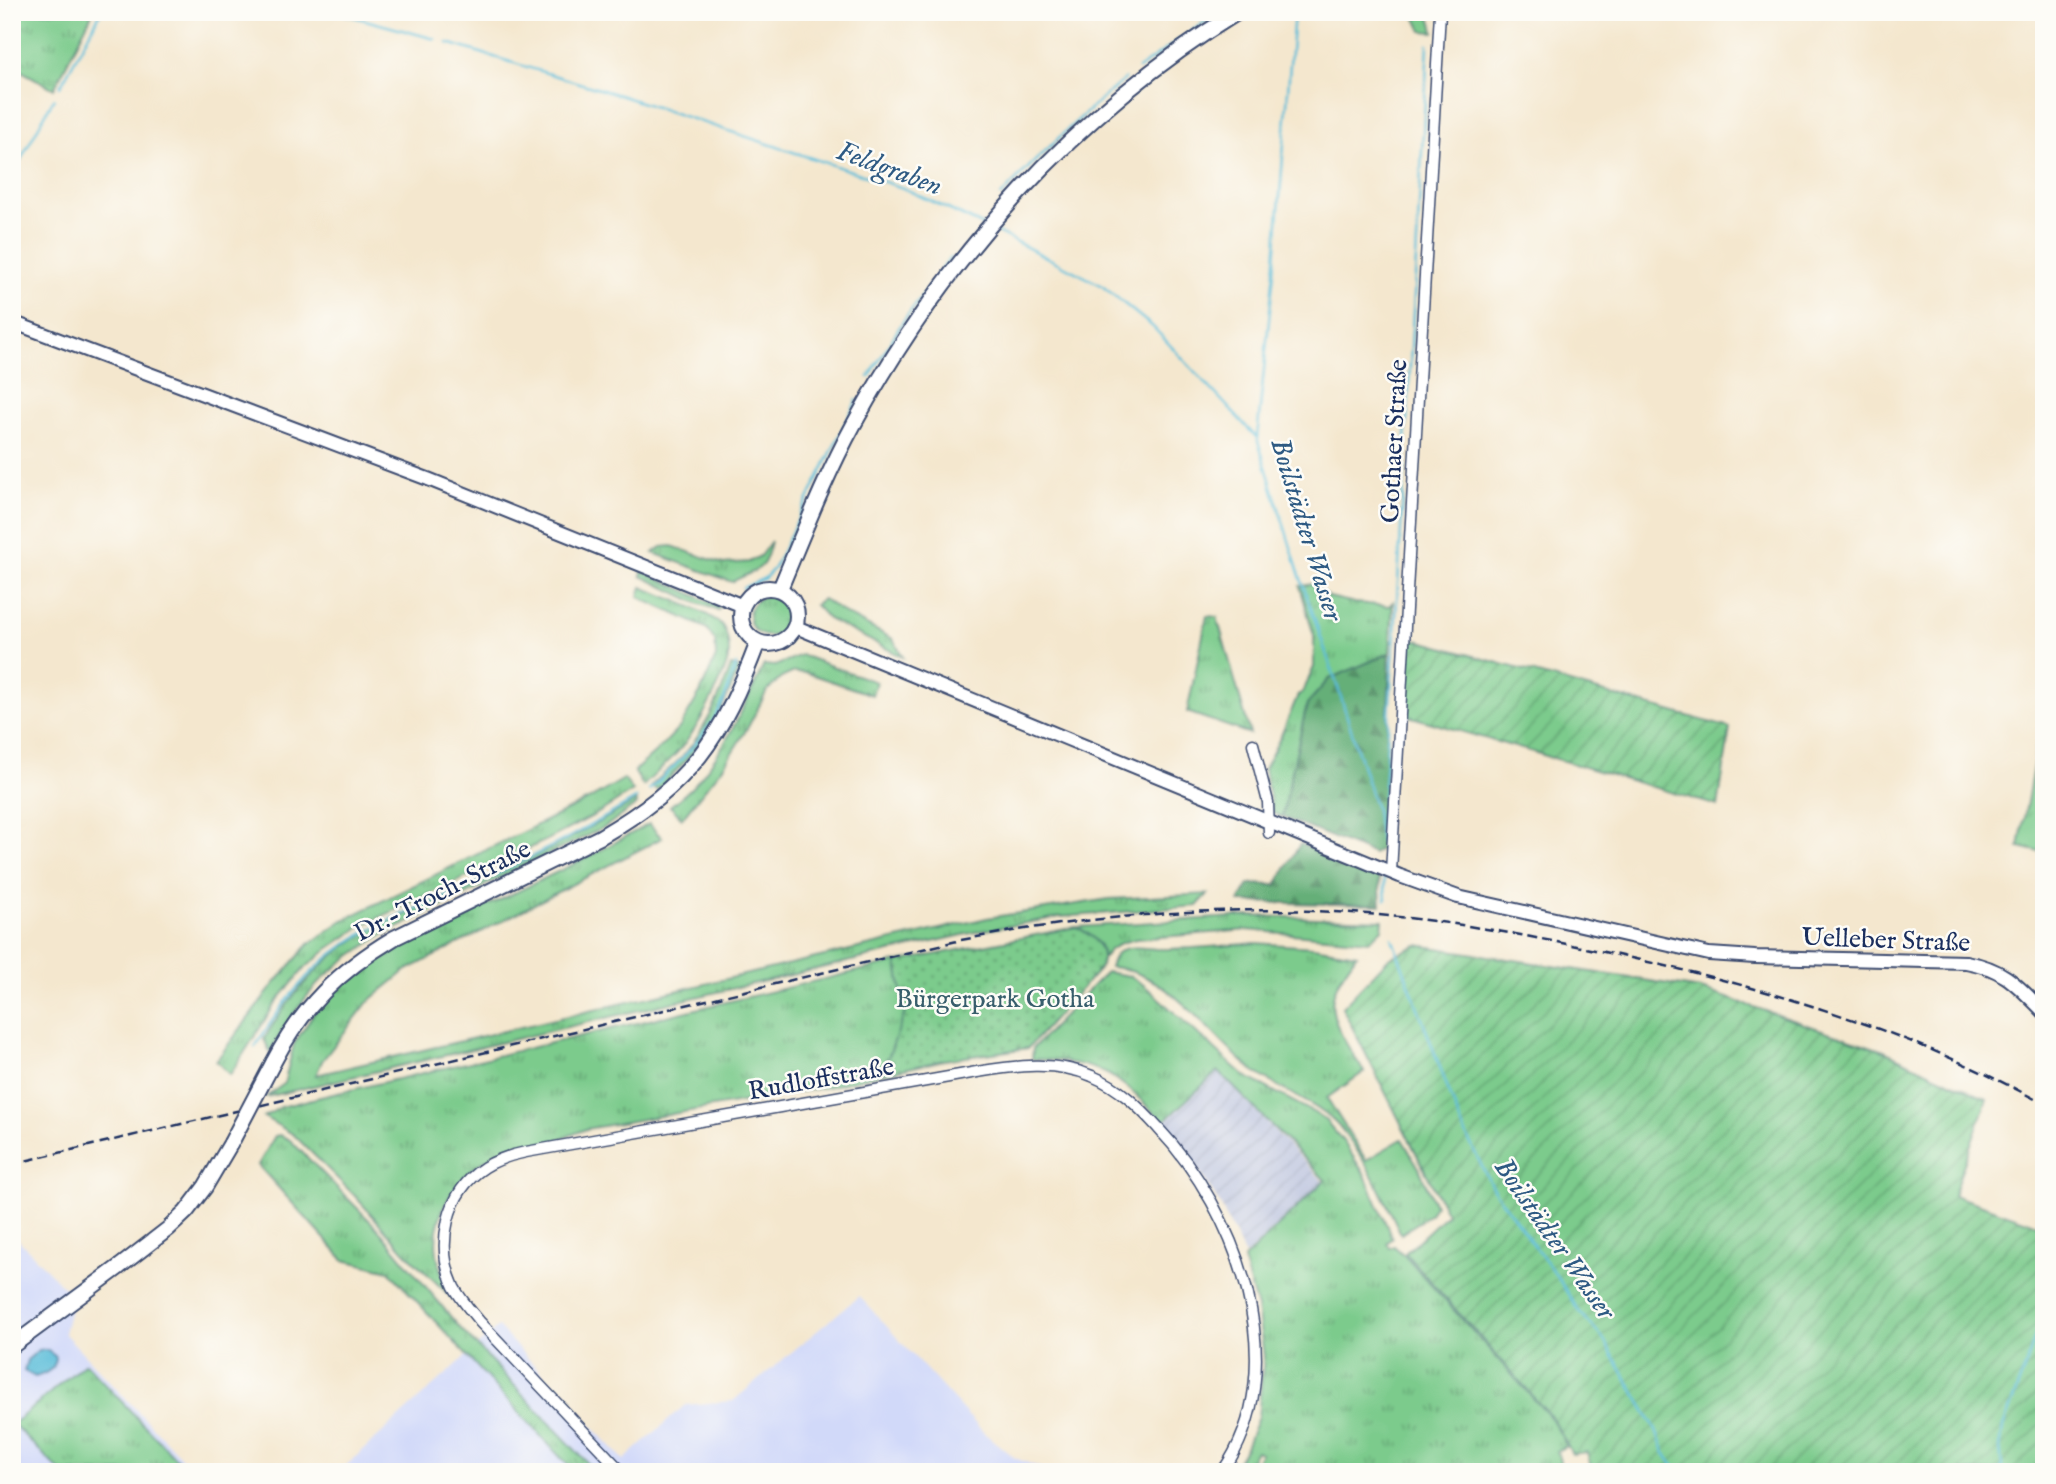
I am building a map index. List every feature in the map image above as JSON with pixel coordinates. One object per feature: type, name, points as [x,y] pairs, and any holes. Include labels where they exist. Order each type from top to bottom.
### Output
[{"type":"main road","points":[[780,589],[816,502],[871,393],[929,302],[978,238],[1046,164],[1114,101],[1178,52],[1238,12]]},
{"type":"main road","points":[[771,587],[780,589],[789,595],[796,605],[796,627],[780,642],[758,642],[743,627],[743,606],[750,595],[758,590],[771,587]]},
{"type":"main road","name":"Dr.-Troch-Straße","points":[[12,1346],[168,1229],[186,1212],[205,1187],[231,1143],[296,1024],[339,976],[365,955],[394,938],[600,837],[667,791],[693,766],[714,737],[740,690],[758,642]]},
{"type":"street","name":"Gothaer Straße","points":[[1391,872],[1440,13]]},
{"type":"street","points":[[12,322],[428,478],[743,606]]},
{"type":"street","name":"Uelleber Straße","points":[[796,627],[1269,827],[1458,897],[1709,954],[1966,962],[2001,972],[2044,1012]]},
{"type":"street","points":[[1253,744],[1268,802],[1269,827]]},
{"type":"street","name":"Rudloffstraße","points":[[622,1472],[480,1322],[454,1287],[444,1246],[448,1219],[459,1194],[476,1174],[497,1161],[526,1152],[990,1070],[1048,1066],[1092,1076],[1113,1087],[1143,1111],[1186,1160],[1211,1200],[1230,1239],[1251,1314],[1256,1376],[1244,1431],[1222,1472]]},
{"type":"shaded area","points":[[1218,1072],[1323,1181],[1245,1256],[1219,1202],[1189,1155],[1163,1124]]},
{"type":"shaded area","points":[[12,1233],[73,1297],[64,1333],[195,1472],[12,1472]]},
{"type":"shaded area","points":[[859,1296],[984,1433],[1015,1458],[1052,1472],[339,1472],[498,1327],[624,1460],[685,1405],[733,1401]]},
{"type":"green space","points":[[21,12],[93,12],[54,89],[12,66],[12,30]]},
{"type":"green space","points":[[1413,12],[1427,12],[1434,32],[1422,31]]},
{"type":"green space","points":[[771,541],[763,565],[732,582],[653,553],[662,547],[672,546],[723,564],[749,562],[760,556]]},
{"type":"green space","points":[[642,571],[720,607],[718,610],[697,603],[641,576]]},
{"type":"green space","points":[[1313,584],[1329,597],[1355,603],[1389,606],[1393,602],[1390,653],[1330,679],[1307,704],[1282,817],[1273,813],[1264,769],[1314,667],[1314,636],[1300,586]]},
{"type":"green space","points":[[642,587],[699,610],[718,622],[726,633],[729,653],[717,688],[695,729],[676,753],[643,786],[634,771],[680,727],[700,693],[716,657],[715,641],[706,628],[646,601],[639,596]]},
{"type":"green space","points":[[769,596],[777,597],[783,602],[788,608],[788,624],[783,630],[777,635],[769,636],[761,635],[755,630],[750,624],[749,616],[750,608],[755,602],[761,597]]},
{"type":"green space","points":[[823,599],[893,639],[903,657],[828,619],[815,605]]},
{"type":"green space","points":[[1207,616],[1217,617],[1250,734],[1187,712]]},
{"type":"green space","points":[[1410,638],[1730,728],[1718,806],[1405,715]]},
{"type":"green space","points":[[1390,653],[1384,847],[1373,854],[1282,817],[1307,704],[1329,679]]},
{"type":"green space","points":[[801,655],[876,682],[872,695],[807,673],[794,672],[781,678],[767,691],[723,767],[682,818],[670,806],[692,787],[716,756],[734,727],[764,665],[775,666]]},
{"type":"green space","points":[[731,666],[739,668],[715,720],[696,749],[657,790],[651,786],[684,755],[706,724]]},
{"type":"green space","points":[[2044,705],[2044,853],[2019,847]]},
{"type":"green space","points":[[624,779],[633,791],[597,814],[363,925],[328,949],[304,969],[277,1001],[230,1075],[216,1061],[275,983],[309,944],[343,920],[588,800]]},
{"type":"green space","points":[[636,801],[637,804],[605,827],[381,936],[357,951],[307,996],[270,1052],[264,1039],[280,1013],[309,978],[344,947],[384,924],[527,860]]},
{"type":"green space","points":[[649,824],[662,838],[407,970],[368,1002],[322,1061],[316,1075],[987,918],[1109,899],[1208,894],[1197,906],[1060,917],[980,931],[266,1097],[284,1084],[294,1044],[314,1013],[342,983],[373,958],[445,921],[498,901]]},
{"type":"green space","points":[[1300,844],[1379,876],[1381,905],[1239,902],[1249,884],[1276,885]]},
{"type":"green space","points":[[1249,916],[1383,920],[1382,929],[1369,941],[1248,930],[1136,939],[1121,943],[1103,958],[1100,945],[1076,927]]},
{"type":"green space","name":"Bürgerpark Gotha","points":[[1076,927],[1097,942],[1102,953],[1101,967],[1028,1048],[944,1060],[882,1074],[905,1013],[897,962]]},
{"type":"green space","points":[[1255,943],[1313,947],[1357,954],[1337,986],[1332,1006],[1337,1026],[1364,1072],[1327,1098],[1366,1160],[1402,1139],[1419,1168],[1435,1205],[1430,1214],[1401,1234],[1368,1168],[1333,1121],[1250,1068],[1170,992],[1132,971],[1110,967],[1116,954],[1128,948],[1161,949]]},
{"type":"green space","points":[[1417,945],[1701,989],[1884,1051],[1987,1099],[1953,1195],[2044,1227],[2044,1472],[1592,1472],[1587,1452],[1572,1454],[1553,1419],[1405,1253],[1447,1214],[1342,1007],[1389,958]]},
{"type":"green space","points":[[897,962],[905,1013],[882,1074],[827,1087],[586,1129],[554,1141],[503,1152],[483,1161],[450,1195],[438,1223],[436,1238],[439,1266],[454,1300],[294,1135],[264,1117],[281,1107],[312,1099]]},
{"type":"green space","points":[[1106,972],[1130,976],[1144,985],[1243,1075],[1326,1121],[1365,1175],[1392,1238],[1387,1243],[1390,1248],[1394,1246],[1405,1256],[1552,1419],[1567,1446],[1557,1451],[1563,1472],[1251,1472],[1261,1453],[1256,1451],[1244,1472],[1231,1472],[1246,1447],[1258,1417],[1264,1356],[1257,1308],[1243,1260],[1325,1180],[1218,1071],[1163,1122],[1127,1088],[1103,1072],[1068,1062],[1032,1059],[1033,1048]]},
{"type":"green space","points":[[280,1135],[290,1140],[377,1228],[460,1328],[596,1472],[574,1472],[389,1271],[344,1260],[258,1165],[275,1136]]},
{"type":"green space","points":[[85,1363],[182,1465],[175,1472],[61,1472],[13,1424]]},
{"type":"water","points":[[39,1350],[50,1352],[56,1357],[56,1361],[50,1370],[35,1377],[24,1371],[27,1360]]},
{"type":"waterway","points":[[60,87],[101,12]]},
{"type":"waterway","name":"Feldgraben","points":[[336,12],[435,39]]},
{"type":"waterway","points":[[1138,69],[1219,12]]},
{"type":"waterway","name":"Boilstädter Wasser","points":[[1294,12],[1275,261],[1257,438],[1376,809],[1380,841]]},
{"type":"waterway","name":"Feldgraben","points":[[448,43],[622,96],[903,188],[984,226]]},
{"type":"waterway","points":[[1381,834],[1428,44]]},
{"type":"waterway","points":[[1001,196],[1061,136],[1125,79]]},
{"type":"waterway","points":[[12,176],[54,98]]},
{"type":"waterway","name":"Feldgraben","points":[[993,230],[1101,285],[1153,327],[1257,438]]},
{"type":"waterway","points":[[869,377],[904,320],[950,258]]},
{"type":"waterway","points":[[743,588],[765,578],[774,568],[857,400]]},
{"type":"waterway","points":[[731,616],[738,639]]},
{"type":"waterway","points":[[649,790],[709,726],[723,702],[736,665]]},
{"type":"waterway","points":[[255,1047],[306,977],[346,944],[393,918],[537,854],[637,798]]},
{"type":"waterway","name":"Boilstädter Wasser","points":[[1384,877],[1386,900]]},
{"type":"waterway","name":"Boilstädter Wasser","points":[[1392,938],[1461,1124],[1493,1189],[1578,1310],[1602,1337],[1678,1472]]},
{"type":"waterway","points":[[1999,1472],[2002,1466],[2000,1448],[2003,1427],[2044,1307]]},
{"type":"railway","points":[[12,1164],[961,940],[1065,923],[1221,911],[1274,910],[1412,918],[1512,933],[1696,973],[1849,1018],[1948,1057],[2044,1104]]}]
